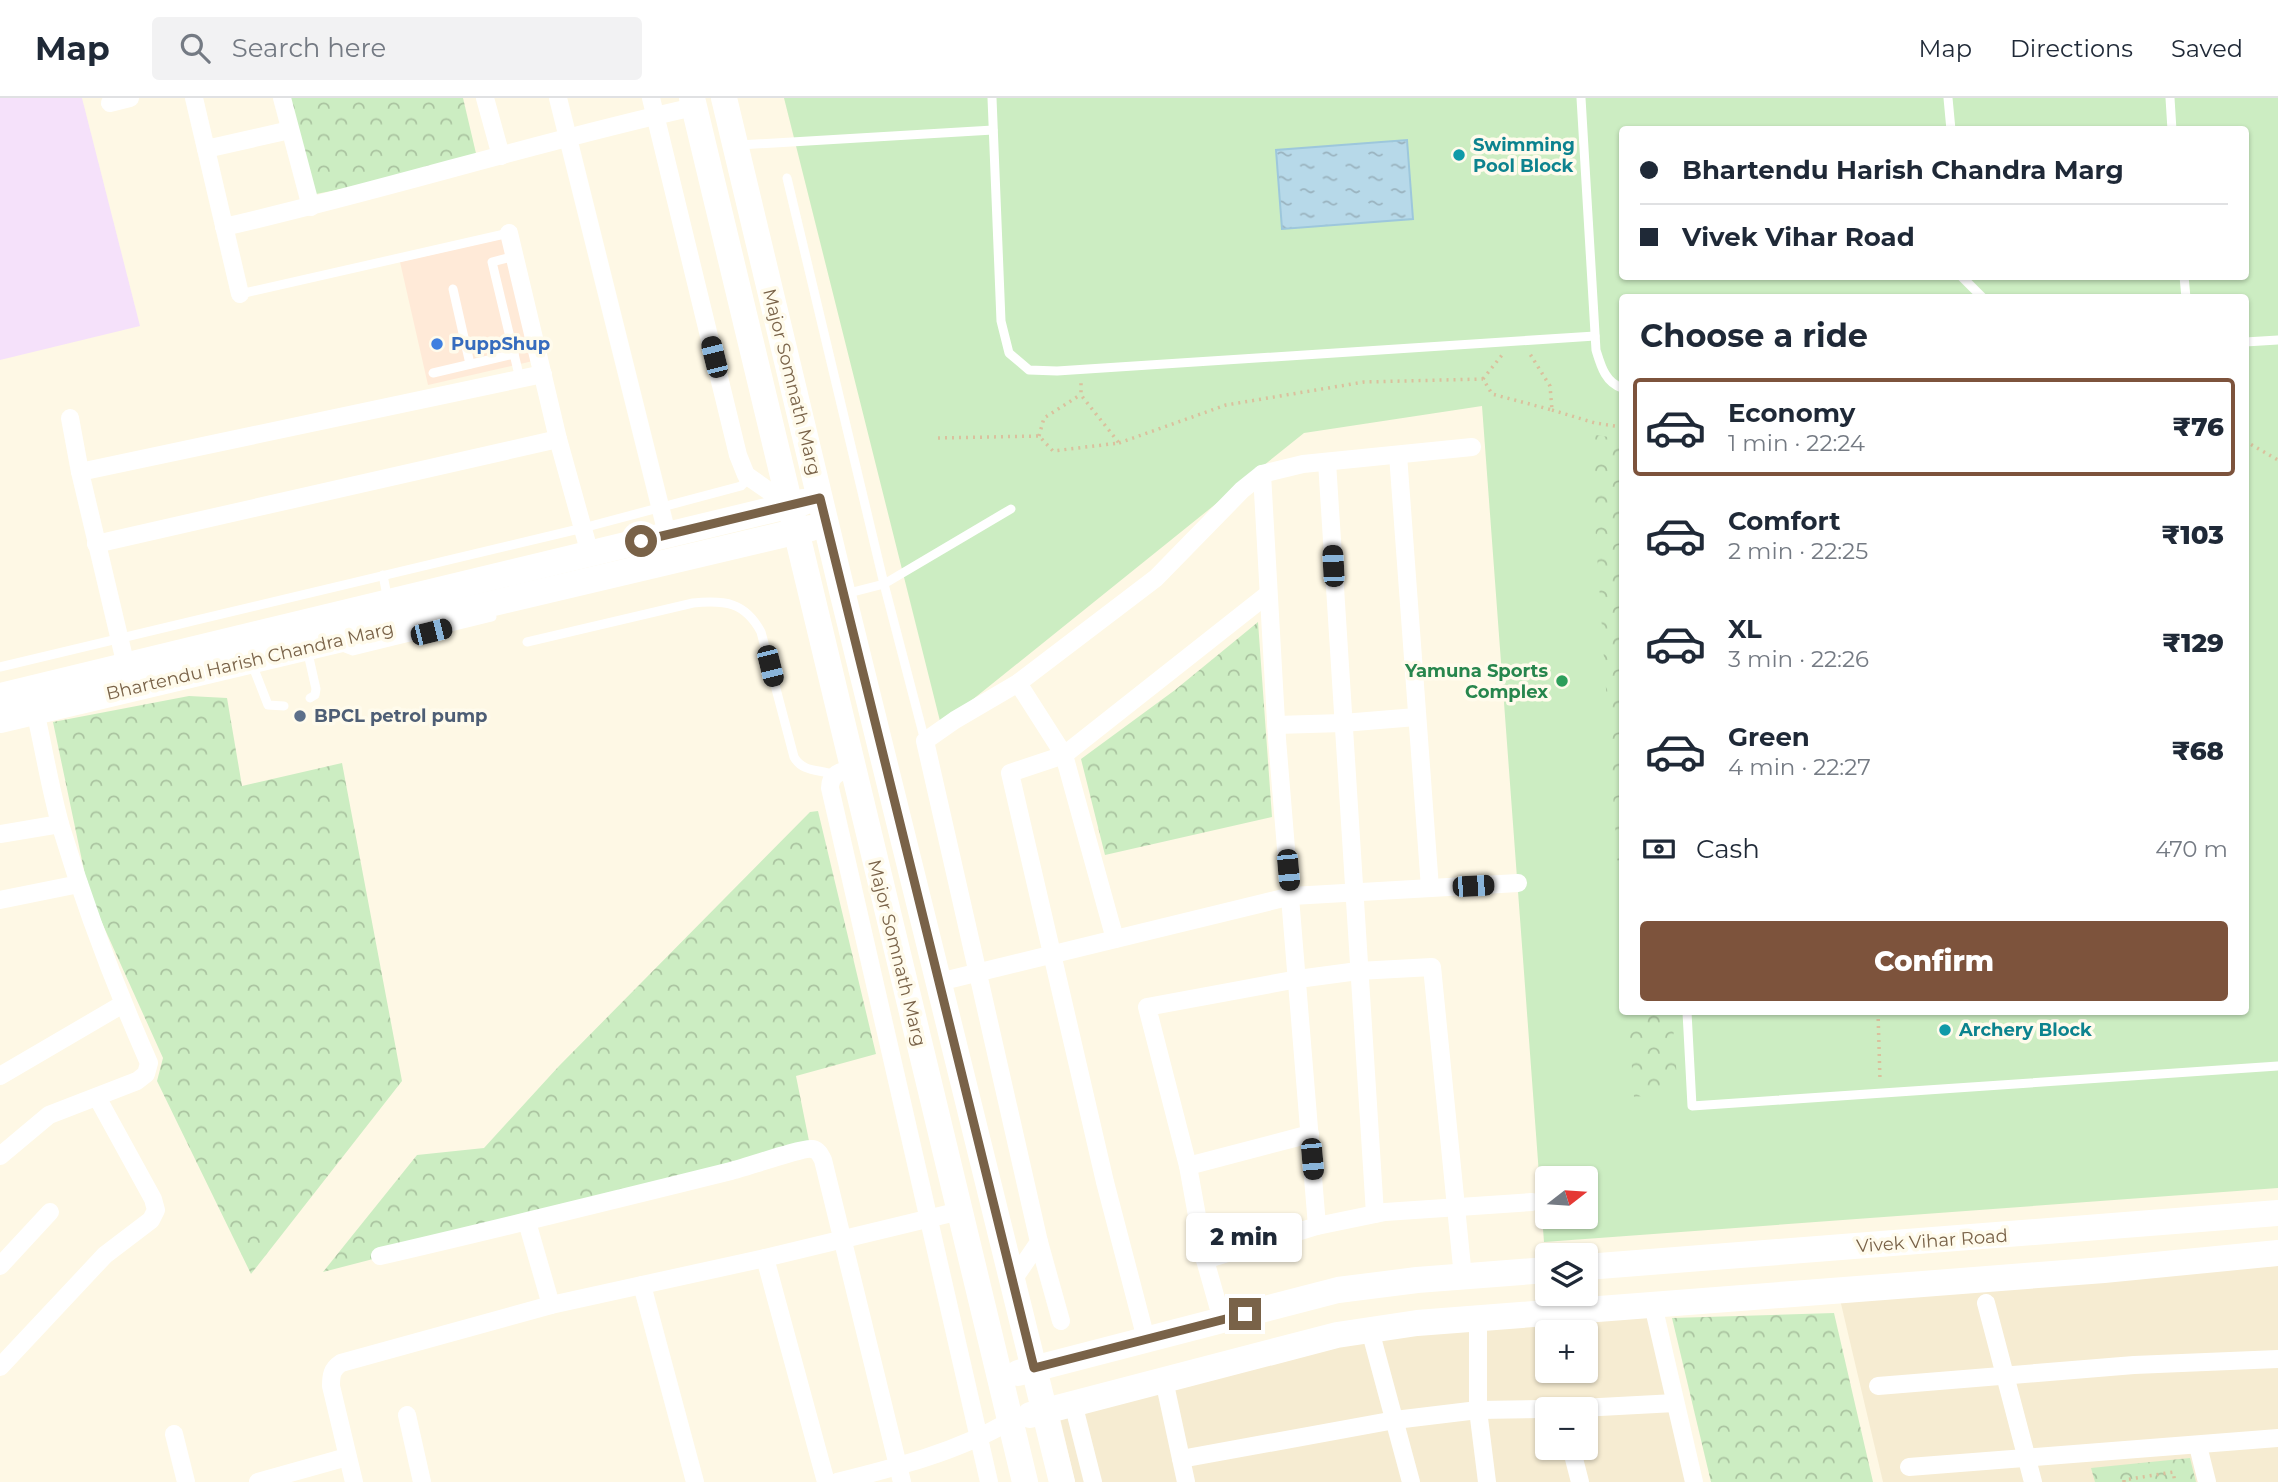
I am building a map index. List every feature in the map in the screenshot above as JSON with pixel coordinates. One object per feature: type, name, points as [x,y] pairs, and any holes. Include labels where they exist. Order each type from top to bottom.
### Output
[{"type":"main road","name":"Major Somnath Marg","points":[[724,98],[843,595],[1062,1482]]},
{"type":"main road","name":"Major Somnath Marg","points":[[693,102],[789,505],[844,772],[960,1211],[1025,1482]]},
{"type":"main road","points":[[705,153],[735,145]]},
{"type":"main road","name":"Bhartendu Harish Chandra Marg","points":[[0,696],[820,498]]},
{"type":"main road","name":"Bhartendu Harish Chandra Marg","points":[[0,720],[332,641],[621,578],[827,525]]},
{"type":"main road","name":"Vivek Vihar Road","points":[[1598,1267],[2278,1213]]},
{"type":"main road","points":[[1010,1421],[1337,1335],[1417,1323],[2104,1270],[2278,1253]]},
{"type":"main road","points":[[1699,1259],[1702,1301]]},
{"type":"main road","points":[[1000,1377],[1338,1290],[1535,1271]]},
{"type":"street","points":[[110,103],[130,98]]},
{"type":"street","points":[[194,98],[240,294]]},
{"type":"street","points":[[282,98],[311,207]]},
{"type":"street","points":[[485,98],[502,156]]},
{"type":"street","points":[[558,98],[667,534]]},
{"type":"street","points":[[223,227],[311,207],[502,156],[568,137],[653,107],[693,102]]},
{"type":"street","points":[[653,107],[738,454],[746,475],[789,505]]},
{"type":"street","points":[[205,149],[290,130]]},
{"type":"street","points":[[509,233],[558,439],[590,554]]},
{"type":"street","points":[[80,472],[543,374]]},
{"type":"street","points":[[70,418],[96,544],[126,666]]},
{"type":"street","points":[[96,544],[558,439]]},
{"type":"street","points":[[1061,1321],[1040,1242],[926,741],[955,720],[1018,683],[1156,578],[1242,490],[1262,474],[1275,469],[1327,462],[1472,447]]},
{"type":"street","points":[[1398,455],[1430,888]]},
{"type":"street","points":[[1327,462],[1375,1214]]},
{"type":"street","points":[[1262,474],[1276,725],[1317,1226]]},
{"type":"street","points":[[1146,1339],[1105,1182],[1010,773],[1064,755],[1268,594]]},
{"type":"street","points":[[1018,683],[1064,755],[1115,939]]},
{"type":"street","points":[[0,1157],[49,1115],[136,1081],[146,1074],[149,1063],[123,1004],[79,884],[60,824],[35,711]]},
{"type":"street","points":[[1276,725],[1416,717]]},
{"type":"street","points":[[844,772],[830,782],[830,788],[989,1482]]},
{"type":"street","points":[[0,834],[60,824]]},
{"type":"street","points":[[939,982],[1290,897],[1518,883]]},
{"type":"street","points":[[0,900],[79,884]]},
{"type":"street","points":[[1222,1320],[1205,1260],[1188,1166],[1147,1007],[1298,979],[1358,971],[1432,967],[1463,1277]]},
{"type":"street","points":[[2,1068],[123,1004]]},
{"type":"street","points":[[0,1367],[106,1255],[151,1220],[156,1210],[153,1199],[97,1097]]},
{"type":"street","points":[[1188,1166],[1310,1134]]},
{"type":"street","points":[[380,1256],[527,1222],[812,1149],[819,1152],[823,1160],[900,1474]]},
{"type":"street","points":[[1205,1260],[1317,1226],[1375,1214],[1532,1202]]},
{"type":"street","points":[[354,1482],[331,1386],[334,1367],[355,1358],[551,1305],[765,1258],[960,1211]]},
{"type":"street","points":[[0,1266],[50,1212]]},
{"type":"street","points":[[527,1222],[551,1305]]},
{"type":"street","points":[[1013,1280],[1040,1242]]},
{"type":"street","points":[[765,1258],[826,1482]]},
{"type":"street","points":[[642,1285],[695,1482]]},
{"type":"street","points":[[1986,1303],[2033,1482]]},
{"type":"street","points":[[1653,1305],[1694,1482]]},
{"type":"street","points":[[1478,1318],[1478,1410],[1487,1482]]},
{"type":"street","points":[[1370,1330],[1411,1482]]},
{"type":"street","points":[[1878,1386],[2134,1366],[2277,1362]]},
{"type":"street","points":[[1164,1380],[1186,1482]]},
{"type":"street","points":[[1073,1403],[1093,1482]]},
{"type":"street","points":[[1598,1407],[1675,1403]]},
{"type":"street","points":[[1181,1459],[1395,1420],[1478,1410],[1535,1409]]},
{"type":"street","points":[[407,1415],[422,1482]]},
{"type":"street","points":[[837,1482],[900,1474],[979,1439],[1010,1421]]},
{"type":"street","points":[[174,1434],[187,1482]]},
{"type":"street","points":[[1909,1467],[2277,1440]]},
{"type":"street","points":[[2198,1446],[2207,1482]]},
{"type":"street","points":[[258,1482],[346,1457]]},
{"type":"street","points":[[1574,1460],[1580,1482]]},
{"type":"lane","points":[[992,98],[1001,321],[1009,354],[1029,370],[1081,369],[1595,336]]},
{"type":"lane","points":[[1581,98],[1595,336],[1606,376],[1619,387]]},
{"type":"lane","points":[[1948,98],[1951,126]]},
{"type":"lane","points":[[2170,98],[2172,126]]},
{"type":"lane","points":[[735,145],[993,130]]},
{"type":"lane","points":[[787,178],[884,584],[926,741]]},
{"type":"lane","points":[[240,294],[509,233]]},
{"type":"lane","points":[[515,256],[492,262],[520,379]]},
{"type":"lane","points":[[1965,280],[1979,294]]},
{"type":"lane","points":[[453,289],[470,364]]},
{"type":"lane","points":[[2249,342],[2278,340]]},
{"type":"lane","points":[[433,373],[514,354]]},
{"type":"lane","points":[[0,667],[583,528],[741,486],[750,477]]},
{"type":"lane","points":[[843,595],[884,584],[1011,509]]},
{"type":"lane","points":[[383,575],[389,602]]},
{"type":"lane","points":[[527,642],[693,603],[720,602],[741,607],[751,616],[761,632],[797,763],[806,769],[844,772]]},
{"type":"lane","points":[[332,641],[353,651],[503,614]]},
{"type":"lane","points":[[307,647],[316,689],[315,695],[310,698]]},
{"type":"lane","points":[[251,660],[268,705],[284,706]]},
{"type":"lane","points":[[1687,1015],[1692,1106],[2278,1066]]},
{"type":"path","points":[[1520,354],[1530,354],[1550,386],[1552,410]]},
{"type":"path","points":[[1483,380],[1500,356],[1510,355]]},
{"type":"path","points":[[1081,369],[1081,395],[1119,443]]},
{"type":"path","points":[[1483,380],[1492,394],[1595,423],[1619,427]]},
{"type":"path","points":[[938,438],[1039,436],[1053,451],[1119,443],[1226,405],[1364,382],[1483,380]]},
{"type":"path","points":[[1039,436],[1044,418],[1081,395]]},
{"type":"path","points":[[2249,443],[2278,460]]},
{"type":"path","points":[[1878,1015],[1880,1093]]},
{"type":"path","points":[[2124,1482],[2173,1472],[2175,1482]]},
{"type":"shaded area","points":[[0,98],[82,98],[140,326],[0,360]]},
{"type":"shaded area","points":[[505,238],[533,361],[428,385],[400,262]]},
{"type":"shaded area","points":[[2278,1266],[2278,1482],[1883,1482],[1838,1291]]},
{"type":"shaded area","points":[[1653,1305],[1694,1482],[1075,1482],[1058,1409],[1337,1335]]},
{"type":"green space","points":[[282,98],[463,98],[478,162],[306,196]]},
{"type":"green space","name":"Yamuna Sports Complex","points":[[784,98],[2278,98],[2278,1188],[1544,1242],[1543,1229],[1598,1229],[1598,1166],[1538,1166],[1482,406],[1304,433],[941,725]]},
{"type":"green space","points":[[1589,434],[1619,439],[1619,884]]},
{"type":"green space","points":[[1258,622],[1272,817],[1105,855],[1081,759],[1175,690]]},
{"type":"green space","points":[[189,696],[227,698],[242,786],[342,763],[402,1081],[251,1274],[157,1081],[163,1058],[89,894],[53,722]]},
{"type":"green space","points":[[818,811],[876,1054],[796,1076],[811,1151],[323,1272],[417,1155],[484,1148],[559,1066],[810,812]]},
{"type":"green space","points":[[1628,1015],[1672,1015],[1678,1092],[1634,1097]]},
{"type":"green space","points":[[1834,1313],[1873,1482],[1711,1482],[1672,1318]]},
{"type":"green space","points":[[2190,1458],[2196,1482],[2095,1482],[2091,1468]]},
{"type":"water","points":[[1407,140],[1413,219],[1282,229],[1276,150]]},
{"type":"place","name":"Swimming Pool Block","points":[[1459,155]]},
{"type":"place","name":"PuppShup","points":[[437,344]]},
{"type":"place","name":"Yamuna Sports Complex","points":[[1562,681]]},
{"type":"place","name":"BPCL petrol pump","points":[[300,716]]},
{"type":"place","name":"Archery Block","points":[[1945,1030]]},
{"type":"route","points":[[641,541],[820,498],[1034,1368],[1245,1314]]}]
